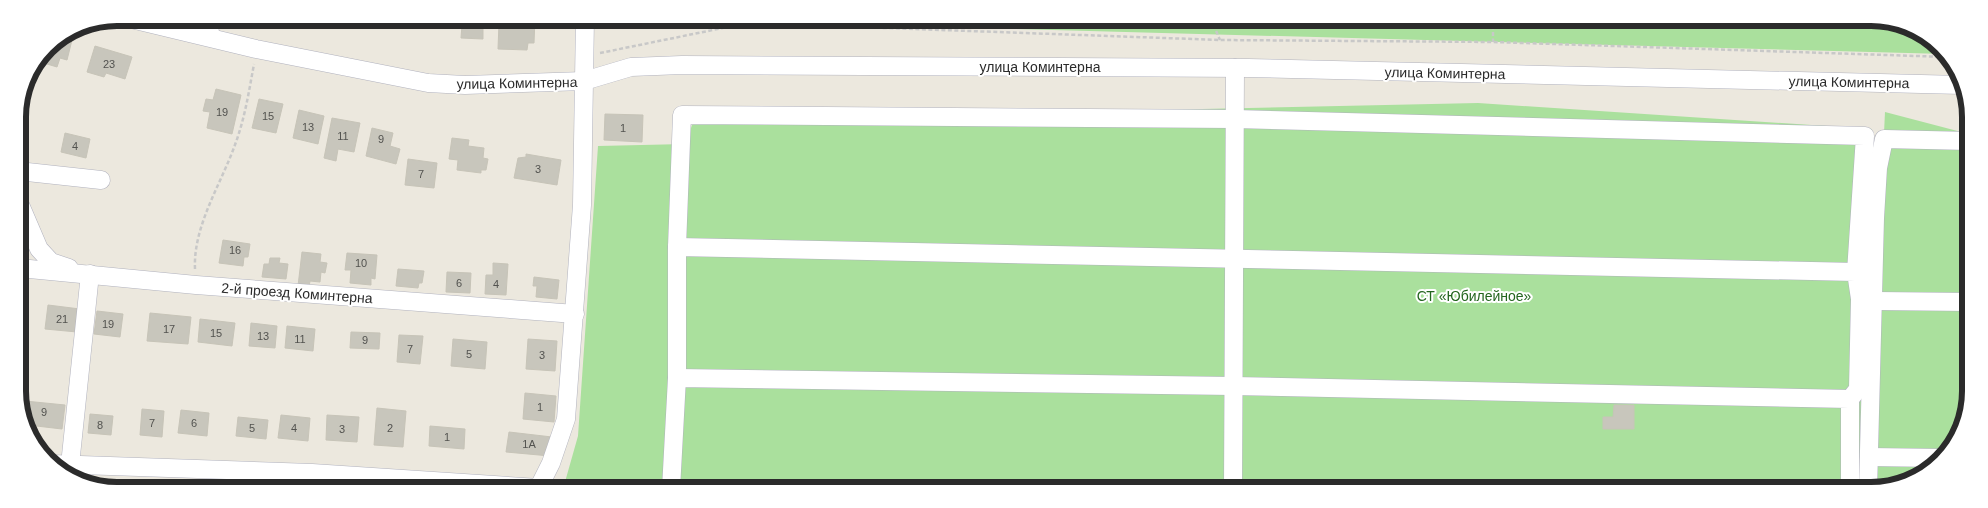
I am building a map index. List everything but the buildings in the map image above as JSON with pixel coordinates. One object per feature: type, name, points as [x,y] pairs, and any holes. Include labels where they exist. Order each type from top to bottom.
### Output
[{"type":"street","name":"улица Коминтерна","points":[[160,26],[256,50],[428,83],[465,85],[584,81],[631,67],[682,66],[1235,68],[1956,85]]},
{"type":"street","points":[[200,26],[231,43]]},
{"type":"street","points":[[542,482],[566,419],[582,205],[585,26]]},
{"type":"street","points":[[1232,482],[1235,68]]},
{"type":"street","points":[[671,482],[677,378],[677,248],[682,115],[1235,119],[1866,136],[1856,272],[1860,299],[1858,389],[1850,399],[1850,482]]},
{"type":"street","points":[[1868,482],[1875,218],[1878,168],[1884,139],[1962,141]]},
{"type":"street","points":[[26,173],[101,180]]},
{"type":"street","points":[[26,219],[39,249],[51,262],[90,274],[70,464]]},
{"type":"street","points":[[677,248],[1856,272]]},
{"type":"street","name":"2-й проезд Коминтерна","points":[[26,269],[196,285],[575,314]]},
{"type":"street","points":[[1876,301],[1962,302]]},
{"type":"street","points":[[677,378],[1233,386],[1850,399]]},
{"type":"street","points":[[1869,457],[1932,458]]},
{"type":"street","points":[[64,464],[302,472],[441,482]]},
{"type":"path","points":[[584,57],[733,26]]},
{"type":"path","points":[[830,26],[1220,40],[1494,42],[1938,57]]},
{"type":"path","points":[[1214,26],[1220,40]]},
{"type":"path","points":[[1493,26],[1494,42]]},
{"type":"path","points":[[196,285],[194,260],[197,241],[236,143],[246,107],[256,50]]},
{"type":"green space","points":[[904,26],[1877,26],[1900,31],[1911,36],[1936,54]]},
{"type":"green space","name":"СТ «Юбилейное»","points":[[1478,103],[1872,129],[1858,482],[565,482],[578,436],[598,146],[685,144],[694,120]]},
{"type":"green space","points":[[1885,112],[1962,132],[1962,397],[1957,420],[1950,436],[1931,459],[1906,475],[1877,482],[1867,482]]}]
